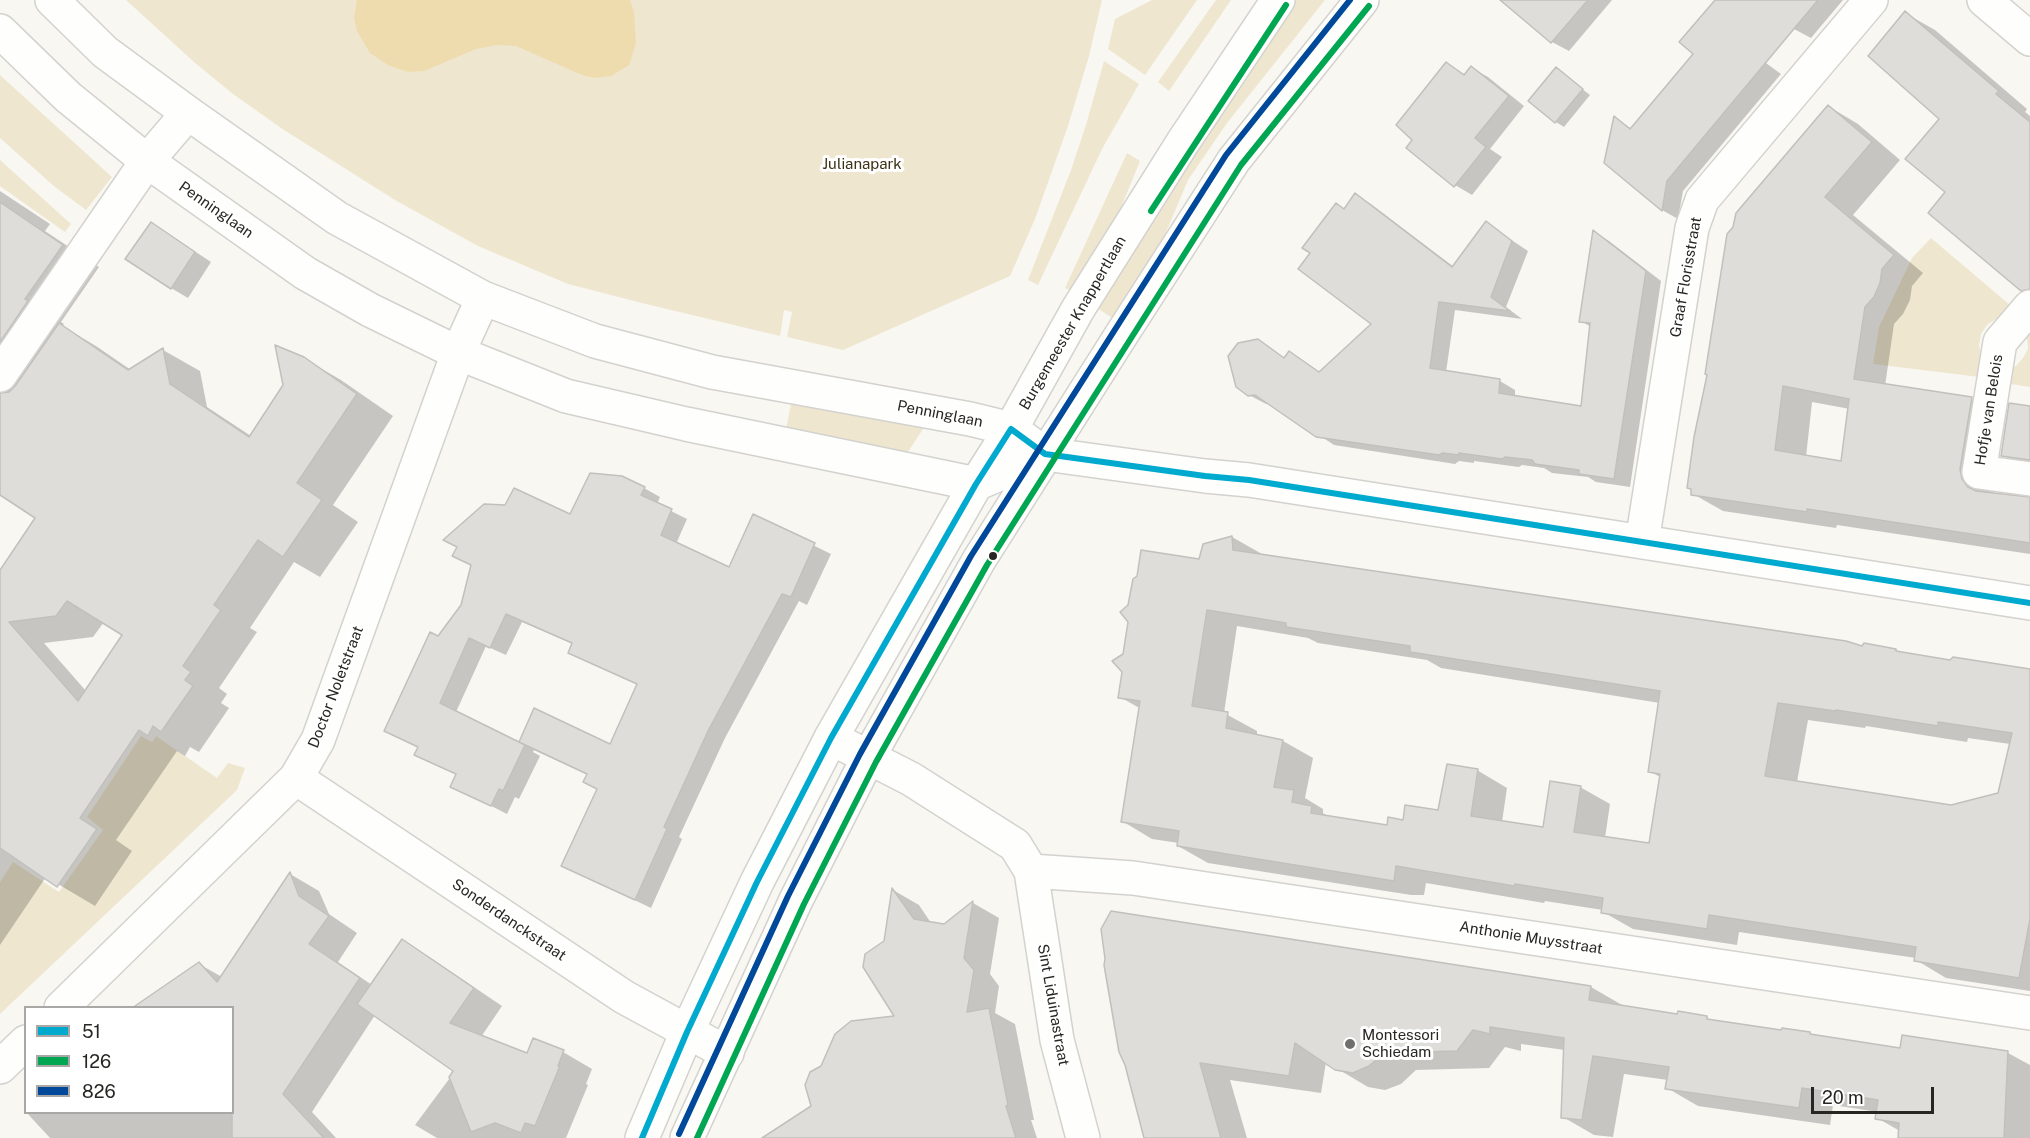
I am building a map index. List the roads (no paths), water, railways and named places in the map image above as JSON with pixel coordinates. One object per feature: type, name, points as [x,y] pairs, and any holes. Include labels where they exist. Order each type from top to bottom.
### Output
[{"type":"street","name":"Penninglaan","points":[[52,0],[105,52],[337,218],[483,298],[595,341],[712,372],[970,419],[1011,429],[1045,454]]},
{"type":"street","name":"Burgemeester Knappertlaan","points":[[642,1138],[687,1032],[758,882],[831,738],[976,484],[1011,429],[1078,309],[1183,142],[1278,0]]},
{"type":"street","points":[[687,1138],[796,900],[868,758],[979,560],[1234,160],[1362,0]]},
{"type":"street","name":"Graaf Florisstraat","points":[[1642,542],[1692,228],[1702,200],[1871,0]]},
{"type":"street","points":[[1984,0],[2030,39]]},
{"type":"street","name":"Penninglaan","points":[[0,30],[68,97],[147,160],[305,273],[370,310],[458,353],[566,396],[686,424],[976,484]]},
{"type":"street","points":[[0,375],[147,160],[188,113]]},
{"type":"street","points":[[458,353],[483,298]]},
{"type":"street","name":"Hofje van Belois","points":[[2030,307],[2000,342],[1978,472],[2030,479]]},
{"type":"street","name":"Doctor Noletstraat","points":[[63,1006],[296,778],[318,740],[458,353]]},
{"type":"street","points":[[976,484],[1045,454],[1249,480],[2030,603]]},
{"type":"street","points":[[831,738],[911,779],[1015,844],[1031,871]]},
{"type":"street","name":"Sonderdanckstraat","points":[[296,778],[624,998],[727,1053]]},
{"type":"street","name":"Anthonie Muysstraat","points":[[1031,871],[1133,878],[2030,1013]]},
{"type":"street","name":"Sint Liduinastraat","points":[[1031,871],[1057,1040],[1083,1138]]},
{"type":"street","points":[[0,1067],[24,1044]]},
{"type":"place","name":"Montessori Schiedam","points":[[1350,1044]]},
{"type":"park label","name":"Julianapark","points":[[862,164]]}]
